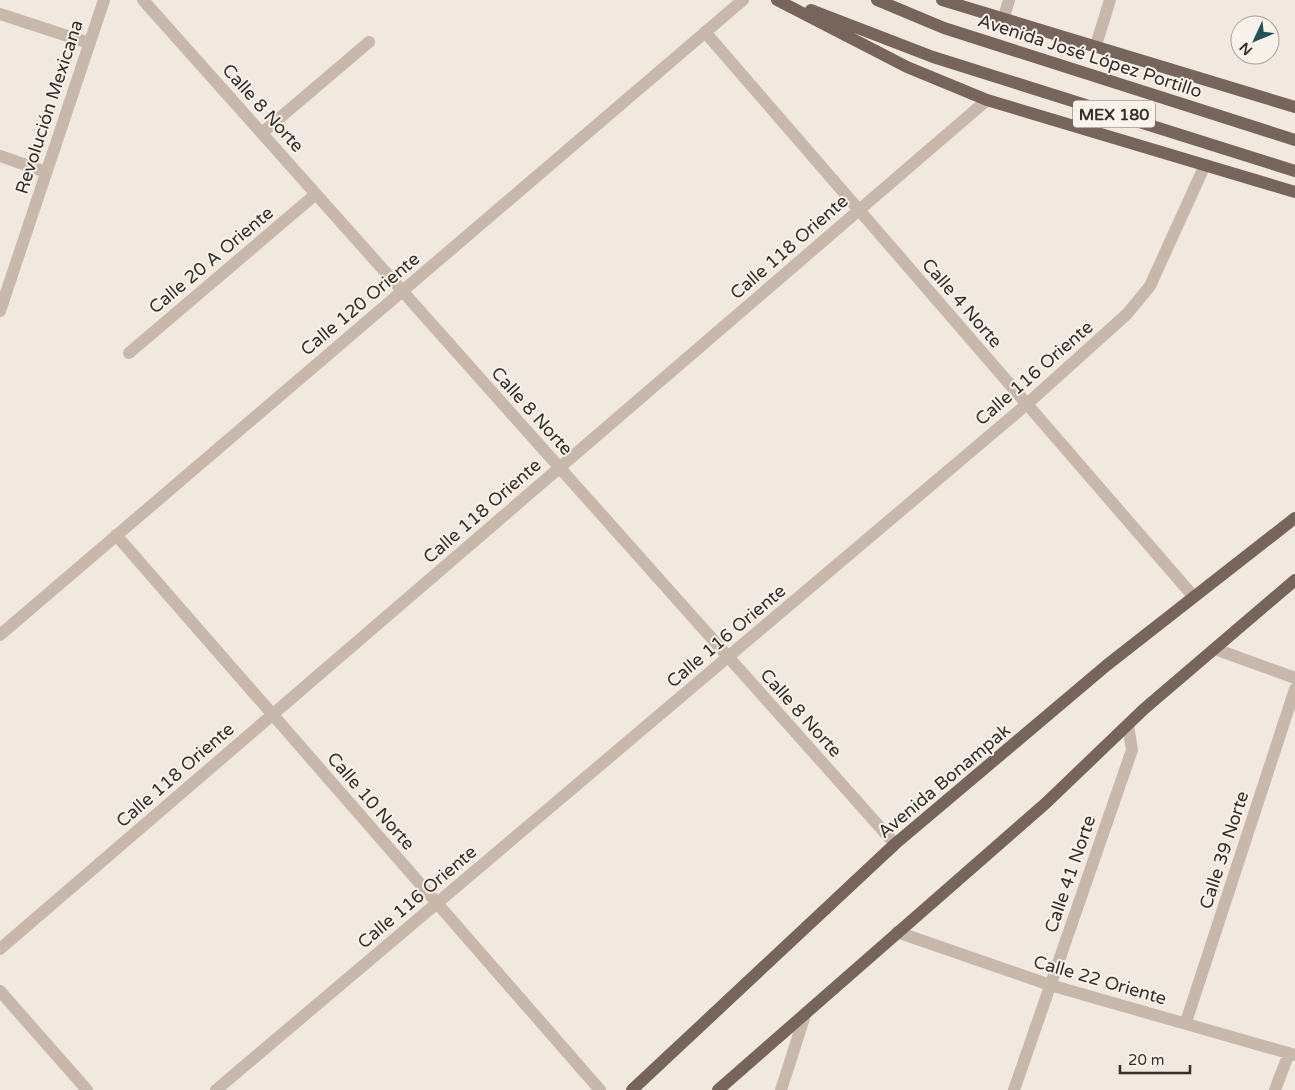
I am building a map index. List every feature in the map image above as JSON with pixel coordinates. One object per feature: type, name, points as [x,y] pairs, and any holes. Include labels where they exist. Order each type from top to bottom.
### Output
[{"type":"main road","points":[[777,0],[907,67],[987,100],[1295,192]]},
{"type":"main road","name":"MEX 180","points":[[785,0],[933,57],[1295,171]]},
{"type":"main road","name":"Avenida José López Portillo","points":[[877,0],[944,28],[1295,140]]},
{"type":"main road","points":[[942,0],[1003,20],[1096,45],[1295,107]]},
{"type":"main road","name":"Avenida Bonampak","points":[[632,1090],[895,844],[1107,664],[1295,518]]},
{"type":"main road","points":[[718,1090],[1046,803],[1128,725],[1295,580]]},
{"type":"street","name":"Revolución Mexicana","points":[[1,303],[104,0]]},
{"type":"street","name":"Calle 8 Norte","points":[[143,0],[895,844]]},
{"type":"street","name":"Calle 120 Oriente","points":[[0,635],[743,0]]},
{"type":"street","points":[[1003,20],[1009,0]]},
{"type":"street","points":[[1096,45],[1110,0]]},
{"type":"street","points":[[0,14],[89,43]]},
{"type":"street","name":"Calle 4 Norte","points":[[705,32],[1193,596]]},
{"type":"street","points":[[262,134],[369,42]]},
{"type":"street","name":"Calle 118 Oriente","points":[[0,949],[987,100]]},
{"type":"street","points":[[0,156],[46,172]]},
{"type":"street","name":"Calle 116 Oriente","points":[[216,1090],[1027,404],[1127,314],[1150,286],[1205,165]]},
{"type":"street","name":"Calle 20 A Oriente","points":[[129,353],[316,194]]},
{"type":"street","name":"Calle 10 Norte","points":[[116,535],[600,1090]]},
{"type":"street","points":[[1215,649],[1295,678]]},
{"type":"street","name":"Calle 39 Norte","points":[[1186,1022],[1295,690]]},
{"type":"street","name":"Calle 41 Norte","points":[[1014,1090],[1132,750],[1128,725]]},
{"type":"street","name":"Calle 22 Oriente","points":[[897,932],[1050,985],[1186,1022],[1292,1054]]},
{"type":"street","points":[[0,991],[87,1090]]},
{"type":"street","points":[[781,1090],[805,1015]]},
{"type":"street","points":[[1276,1090],[1292,1054]]}]
